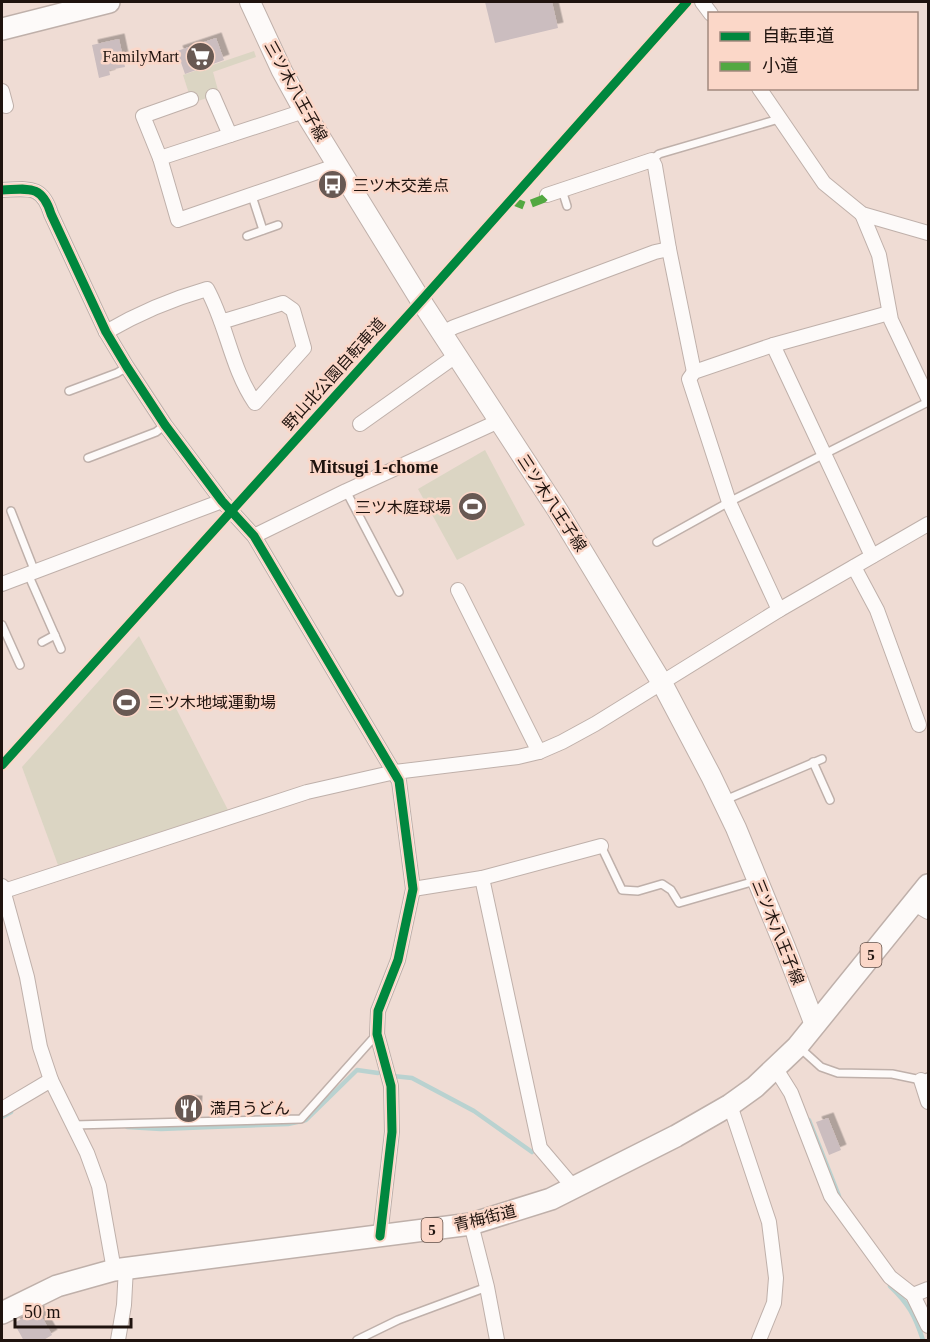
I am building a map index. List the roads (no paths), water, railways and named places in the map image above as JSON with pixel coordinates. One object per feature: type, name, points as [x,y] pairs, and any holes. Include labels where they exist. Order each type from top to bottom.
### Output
[{"type":"main road","points":[[2,29],[109,2]]},
{"type":"main road","name":"三ツ木八王子線","points":[[250,2],[282,71],[304,111],[442,333],[575,538],[662,683],[723,801],[758,880],[815,1025]]},
{"type":"main road","name":"5","points":[[815,1025],[921,908],[928,885]]},
{"type":"main road","name":"青梅街道","points":[[2,1313],[57,1286],[120,1268],[471,1224],[523,1209],[574,1188],[676,1136],[730,1105],[776,1069],[815,1025]]},
{"type":"street","points":[[760,90],[824,183],[862,214],[928,233]]},
{"type":"street","points":[[2,91],[6,106]]},
{"type":"street","points":[[213,96],[230,135]]},
{"type":"street","points":[[191,99],[143,116],[160,158],[178,220],[338,165]]},
{"type":"street","points":[[160,158],[304,111]]},
{"type":"street","points":[[547,195],[652,160],[694,372]]},
{"type":"street","points":[[2,190],[31,189],[47,200],[106,332],[127,367],[165,425],[222,501],[254,536],[399,781],[413,890],[398,960],[378,1011],[377,1035],[391,1086],[390,1155],[380,1236]]},
{"type":"street","points":[[862,214],[879,255],[889,314],[928,400]]},
{"type":"street","points":[[442,333],[465,322],[669,249]]},
{"type":"street","points":[[106,332],[123,322],[186,295],[207,289],[221,322],[233,361],[246,390],[255,402],[304,348],[293,310],[283,303],[221,322]]},
{"type":"street","points":[[779,610],[729,502],[689,379],[694,372],[773,345],[889,314]]},
{"type":"street","points":[[773,345],[872,556]]},
{"type":"street","points":[[360,424],[457,355]]},
{"type":"street","points":[[254,536],[499,421]]},
{"type":"street","points":[[2,584],[222,501]]},
{"type":"street","points":[[118,1341],[124,1305],[120,1268],[99,1186],[87,1153],[51,1080],[40,1047],[27,977],[2,890],[307,792],[395,772],[518,757],[539,752],[596,724],[779,610],[928,524]]},
{"type":"street","points":[[854,567],[877,610],[919,725]]},
{"type":"street","points":[[458,590],[539,752]]},
{"type":"street","points":[[413,890],[482,878],[601,846]]},
{"type":"street","points":[[482,878],[540,1148],[574,1188]]},
{"type":"street","points":[[776,1069],[791,1093],[831,1196],[890,1277],[913,1296],[928,1326]]},
{"type":"street","points":[[925,1079],[928,1101]]},
{"type":"street","points":[[2,1108],[51,1080]]},
{"type":"street","points":[[730,1105],[769,1222],[776,1278],[774,1303],[759,1341]]},
{"type":"street","points":[[471,1224],[487,1287],[497,1341]]},
{"type":"street","points":[[913,1296],[928,1289]]},
{"type":"lane","points":[[652,160],[659,154],[779,119]]},
{"type":"lane","points":[[562,190],[567,206]]},
{"type":"lane","points":[[252,195],[263,230]]},
{"type":"lane","points":[[247,236],[278,225]]},
{"type":"lane","points":[[69,391],[117,374],[127,367]]},
{"type":"lane","points":[[657,542],[729,502],[826,455],[928,400]]},
{"type":"lane","points":[[88,458],[156,432],[165,425]]},
{"type":"lane","points":[[346,491],[399,592]]},
{"type":"lane","points":[[11,511],[61,649]]},
{"type":"lane","points":[[2,625],[20,664]]},
{"type":"lane","points":[[42,642],[55,635]]},
{"type":"lane","points":[[723,801],[822,759]]},
{"type":"lane","points":[[813,762],[830,800]]},
{"type":"lane","points":[[601,846],[622,890],[639,891],[662,884],[671,890],[679,903],[758,880]]},
{"type":"lane","points":[[74,1125],[301,1119],[377,1035]]},
{"type":"lane","points":[[797,1047],[821,1067],[838,1073],[892,1074],[925,1079]]},
{"type":"lane","points":[[357,1341],[398,1320],[487,1287]]},
{"type":"waterway","points":[[127,1127],[161,1129],[288,1124],[306,1120],[357,1070],[378,1073]]},
{"type":"waterway","points":[[393,1076],[412,1078],[474,1111],[532,1152]]},
{"type":"waterway","points":[[2,1117],[11,1112]]},
{"type":"waterway","points":[[809,1120],[839,1196]]},
{"type":"waterway","points":[[890,1286],[911,1311],[923,1340]]},
{"type":"place","name":"FamilyMart","points":[[200,56]]},
{"type":"place","name":"三ツ木交差点","points":[[332,185]]},
{"type":"place","name":"三ツ木庭球場","points":[[472,507]]},
{"type":"place","name":"三ツ木地域運動場","points":[[127,702]]},
{"type":"place","name":"満月うどん","points":[[189,1108]]},
{"type":"district","name":"Mitsugi 1-chome","points":[[374,467]]}]
